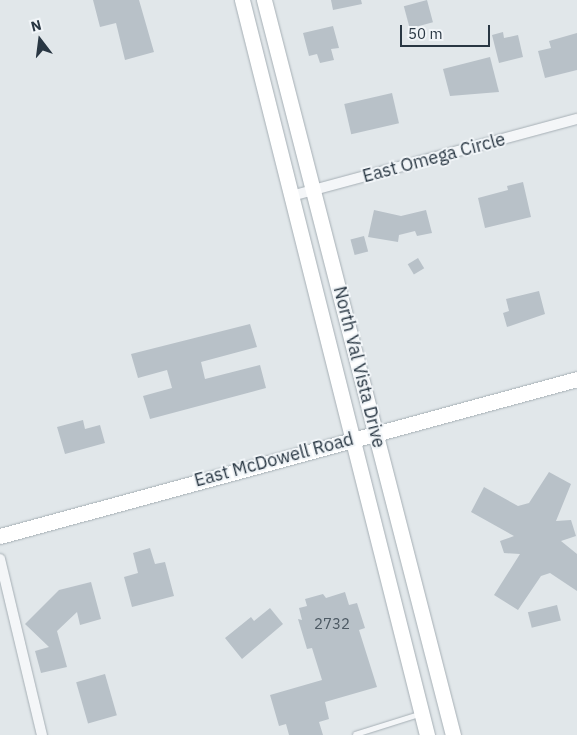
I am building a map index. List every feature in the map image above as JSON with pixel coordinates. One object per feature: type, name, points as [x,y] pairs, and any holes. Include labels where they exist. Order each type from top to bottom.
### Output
[{"type":"main road","name":"North Val Vista Drive","points":[[242,0],[427,735]]},
{"type":"main road","name":"North Val Vista Drive","points":[[264,0],[453,735]]},
{"type":"main road","name":"East McDowell Road","points":[[0,536],[376,432],[577,379]]},
{"type":"main road","points":[[421,714],[446,707]]},
{"type":"street","name":"East Omega Circle","points":[[291,196],[577,119]]},
{"type":"street","points":[[0,559],[42,735]]},
{"type":"lane","points":[[355,734],[421,714]]},
{"type":"building","points":[[93,0],[139,0],[154,52],[125,60],[116,23],[100,27]]},
{"type":"building","points":[[331,0],[361,0],[362,4],[333,10]]},
{"type":"building","points":[[427,0],[433,22],[410,28],[404,6]]},
{"type":"building","points":[[333,26],[339,48],[331,49],[334,60],[320,63],[317,54],[309,56],[303,33]]},
{"type":"building","points":[[503,32],[504,38],[518,35],[523,57],[499,63],[492,35]]},
{"type":"building","points":[[577,33],[577,70],[545,78],[538,51],[551,48],[549,41]]},
{"type":"building","points":[[490,57],[499,92],[450,96],[443,69]]},
{"type":"building","points":[[392,93],[399,123],[351,134],[344,104]]},
{"type":"building","points":[[523,182],[531,217],[485,228],[478,198],[508,190],[507,186]]},
{"type":"building","points":[[374,210],[401,216],[426,210],[432,233],[417,236],[415,231],[399,235],[398,242],[368,237]]},
{"type":"building","points":[[364,236],[368,251],[355,255],[350,240]]},
{"type":"building","points":[[418,258],[424,268],[414,274],[408,264]]},
{"type":"building","points":[[539,291],[545,314],[507,327],[503,313],[509,311],[506,299]]},
{"type":"building","points":[[250,324],[257,347],[201,362],[205,379],[260,365],[266,388],[150,419],[143,396],[172,388],[167,370],[138,378],[131,354]]},
{"type":"building","points":[[83,420],[85,429],[100,425],[105,443],[65,454],[57,427]]},
{"type":"building","points":[[549,472],[571,484],[556,521],[571,520],[576,536],[561,541],[577,554],[577,591],[550,573],[541,576],[518,610],[494,595],[520,554],[504,553],[500,541],[514,536],[471,512],[484,487],[518,506],[529,503]]},
{"type":"building","points":[[150,548],[155,564],[165,562],[174,596],[132,607],[124,577],[138,573],[133,553]]},
{"type":"building","points":[[91,582],[101,619],[80,625],[77,612],[57,631],[67,667],[41,673],[35,651],[49,647],[25,624],[59,590]]},
{"type":"building","points":[[345,592],[349,605],[357,603],[365,628],[359,630],[377,687],[325,702],[329,719],[319,722],[323,735],[289,735],[286,724],[279,726],[270,695],[322,680],[312,648],[307,649],[298,619],[302,620],[299,608],[307,606],[305,599],[323,594],[326,598]]},
{"type":"building","points":[[557,605],[561,621],[532,628],[528,612]]},
{"type":"building","points":[[270,608],[283,624],[242,659],[225,638],[251,617],[254,621]]},
{"type":"building","points":[[105,674],[117,715],[88,724],[76,682]]}]
